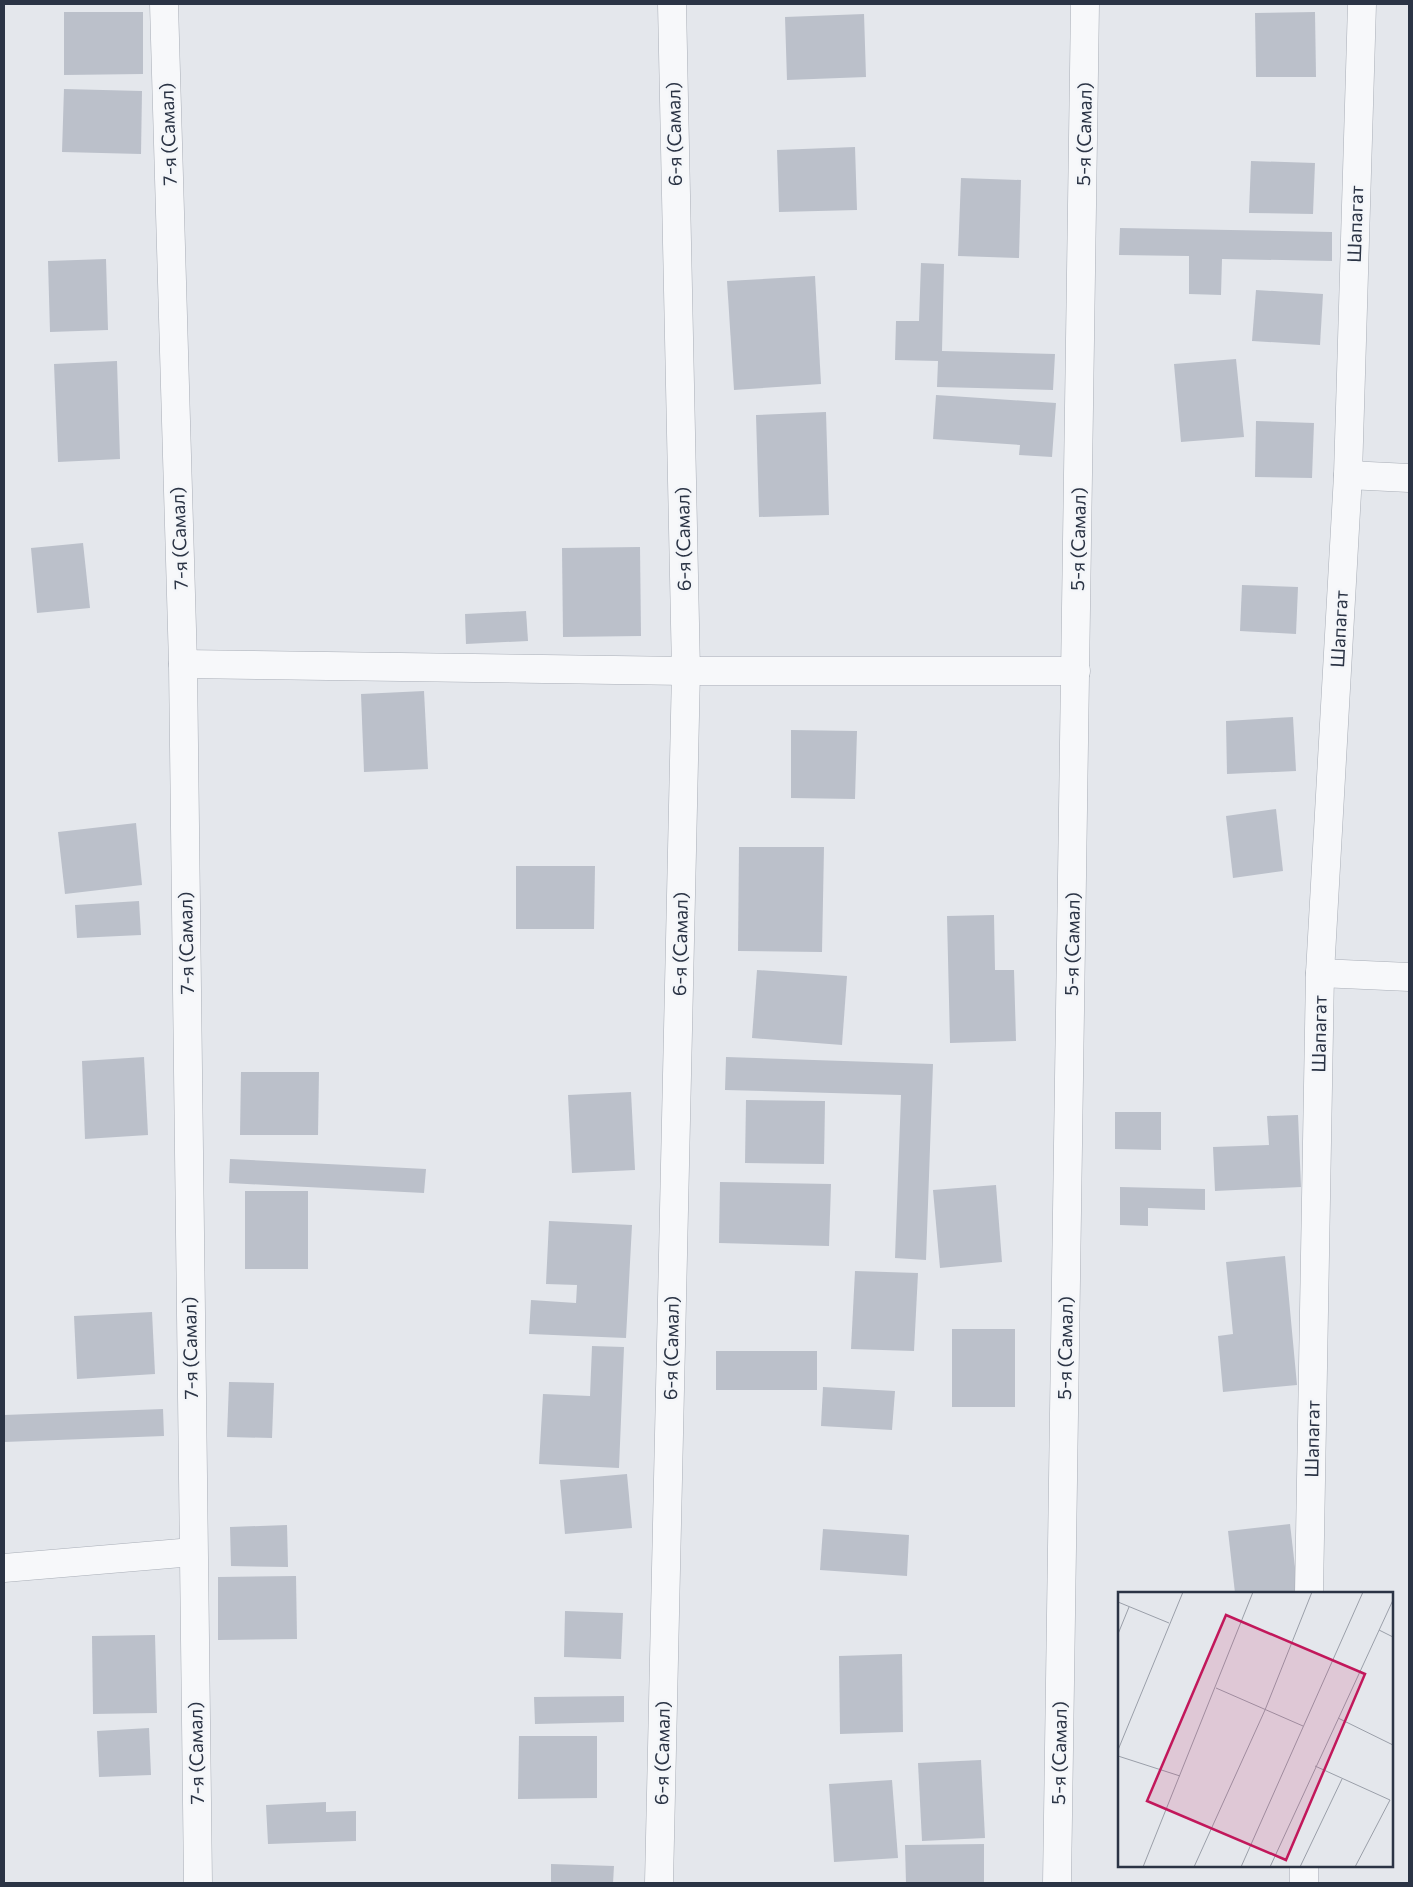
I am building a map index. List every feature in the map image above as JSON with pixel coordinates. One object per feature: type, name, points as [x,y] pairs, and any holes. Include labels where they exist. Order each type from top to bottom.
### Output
[{"type":"street","name":"7-я (Самал)","points":[[164,4],[183,664],[192,1552],[198,1883]]},
{"type":"street","name":"6-я (Самал)","points":[[659,1883],[686,671],[672,4]]},
{"type":"street","name":"5-я (Самал)","points":[[1057,1883],[1085,4]]},
{"type":"street","name":"Шапагат","points":[[1309,1592],[1320,973],[1348,475],[1362,4]]},
{"type":"street","points":[[1348,475],[1409,478]]},
{"type":"street","points":[[183,664],[686,671],[1076,670]]},
{"type":"street","points":[[1320,973],[1409,977]]},
{"type":"street","points":[[4,1568],[192,1552]]},
{"type":"street","points":[[1304,1867],[1304,1883]]},
{"type":"building","points":[[64,12],[143,12],[143,74],[64,75]]},
{"type":"building","points":[[1315,12],[1316,77],[1256,77],[1255,13]]},
{"type":"building","points":[[864,14],[866,77],[787,80],[785,17]]},
{"type":"building","points":[[64,89],[142,91],[141,154],[62,152]]},
{"type":"building","points":[[855,147],[857,210],[779,212],[777,150]]},
{"type":"building","points":[[1251,161],[1315,163],[1313,214],[1249,213]]},
{"type":"building","points":[[961,178],[1021,180],[1019,258],[958,256]]},
{"type":"building","points":[[1120,228],[1332,232],[1332,261],[1222,259],[1221,295],[1189,294],[1189,256],[1119,255]]},
{"type":"building","points":[[106,259],[108,330],[50,332],[48,261]]},
{"type":"building","points":[[921,263],[944,264],[942,351],[1055,354],[1053,390],[937,387],[938,361],[895,360],[896,321],[919,321]]},
{"type":"building","points":[[815,276],[821,384],[734,390],[727,281]]},
{"type":"building","points":[[1256,290],[1323,294],[1320,345],[1252,341]]},
{"type":"building","points":[[1236,359],[1244,437],[1181,442],[1174,364]]},
{"type":"building","points":[[117,361],[120,459],[58,462],[54,364]]},
{"type":"building","points":[[936,395],[1056,403],[1052,457],[1019,455],[1020,445],[933,439]]},
{"type":"building","points":[[826,412],[829,515],[759,517],[756,415]]},
{"type":"building","points":[[1256,421],[1314,423],[1312,478],[1255,477]]},
{"type":"building","points":[[83,543],[90,608],[37,613],[31,548]]},
{"type":"building","points":[[640,547],[641,636],[563,637],[562,548]]},
{"type":"building","points":[[1242,585],[1298,587],[1296,634],[1240,631]]},
{"type":"building","points":[[526,611],[528,641],[466,644],[465,614]]},
{"type":"building","points":[[424,691],[428,769],[364,772],[361,694]]},
{"type":"building","points":[[1293,717],[1296,771],[1227,774],[1226,721]]},
{"type":"building","points":[[791,730],[857,731],[855,799],[791,798]]},
{"type":"building","points":[[1276,809],[1283,871],[1233,878],[1226,816]]},
{"type":"building","points":[[136,823],[142,885],[65,894],[58,832]]},
{"type":"building","points":[[739,847],[824,847],[822,952],[738,951]]},
{"type":"building","points":[[516,866],[595,866],[594,929],[516,929]]},
{"type":"building","points":[[139,901],[141,935],[77,938],[75,905]]},
{"type":"building","points":[[994,915],[995,970],[1014,970],[1016,1041],[950,1043],[947,916]]},
{"type":"building","points":[[757,970],[847,976],[842,1045],[752,1038]]},
{"type":"building","points":[[144,1057],[148,1135],[85,1139],[82,1061]]},
{"type":"building","points":[[726,1057],[933,1064],[926,1260],[895,1258],[901,1095],[725,1090]]},
{"type":"building","points":[[241,1072],[319,1072],[318,1135],[240,1135]]},
{"type":"building","points":[[631,1092],[635,1170],[572,1173],[568,1095]]},
{"type":"building","points":[[746,1100],[825,1101],[824,1164],[745,1163]]},
{"type":"building","points":[[1115,1112],[1161,1112],[1161,1150],[1115,1149]]},
{"type":"building","points":[[1298,1115],[1301,1187],[1215,1191],[1213,1147],[1269,1145],[1267,1116]]},
{"type":"building","points":[[230,1159],[426,1169],[424,1193],[229,1183]]},
{"type":"building","points":[[720,1182],[831,1184],[829,1246],[719,1243]]},
{"type":"building","points":[[996,1185],[1002,1262],[940,1268],[933,1190]]},
{"type":"building","points":[[1120,1187],[1205,1189],[1205,1210],[1148,1208],[1148,1226],[1120,1225]]},
{"type":"building","points":[[245,1191],[308,1191],[308,1269],[245,1269]]},
{"type":"building","points":[[549,1221],[632,1225],[626,1338],[529,1334],[531,1300],[576,1303],[577,1285],[546,1284]]},
{"type":"building","points":[[1285,1256],[1297,1385],[1223,1392],[1218,1336],[1233,1334],[1226,1262]]},
{"type":"building","points":[[855,1271],[918,1273],[914,1351],[851,1349]]},
{"type":"building","points":[[152,1312],[155,1374],[77,1379],[74,1316]]},
{"type":"building","points":[[952,1329],[1015,1329],[1015,1407],[952,1407]]},
{"type":"building","points":[[592,1346],[624,1347],[619,1468],[539,1464],[543,1394],[590,1396]]},
{"type":"building","points":[[716,1351],[817,1351],[817,1390],[716,1390]]},
{"type":"building","points":[[229,1382],[274,1383],[272,1438],[227,1437]]},
{"type":"building","points":[[823,1387],[895,1391],[892,1430],[821,1426]]},
{"type":"building","points":[[163,1409],[164,1436],[4,1442],[4,1415]]},
{"type":"building","points":[[627,1474],[632,1528],[565,1534],[560,1480]]},
{"type":"building","points":[[1290,1524],[1298,1592],[1235,1592],[1228,1531]]},
{"type":"building","points":[[287,1525],[288,1567],[231,1566],[230,1527]]},
{"type":"building","points":[[823,1529],[909,1535],[907,1576],[820,1570]]},
{"type":"building","points":[[296,1576],[297,1639],[218,1640],[218,1577]]},
{"type":"building","points":[[565,1611],[623,1613],[621,1659],[564,1657]]},
{"type":"building","points":[[155,1635],[157,1713],[93,1714],[92,1636]]},
{"type":"building","points":[[902,1654],[903,1732],[840,1734],[839,1656]]},
{"type":"building","points":[[624,1696],[624,1722],[535,1724],[534,1697]]},
{"type":"building","points":[[149,1728],[151,1775],[99,1777],[97,1731]]},
{"type":"building","points":[[519,1736],[597,1736],[597,1798],[518,1799]]},
{"type":"building","points":[[981,1760],[985,1838],[922,1841],[918,1763]]},
{"type":"building","points":[[892,1780],[898,1858],[834,1862],[829,1784]]},
{"type":"building","points":[[326,1802],[326,1812],[356,1811],[356,1841],[268,1844],[266,1805]]},
{"type":"building","points":[[984,1844],[984,1883],[906,1883],[905,1845]]},
{"type":"building","points":[[551,1864],[614,1866],[613,1883],[551,1883]]}]
